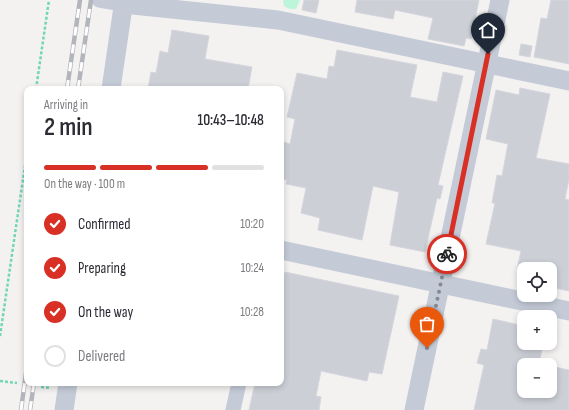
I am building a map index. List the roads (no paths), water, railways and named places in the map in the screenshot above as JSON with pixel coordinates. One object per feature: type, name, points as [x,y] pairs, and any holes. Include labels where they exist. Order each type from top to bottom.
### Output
[{"type":"street","points":[[100,0],[278,20],[569,81]]},
{"type":"street","points":[[414,410],[500,0]]},
{"type":"street","points":[[111,86],[123,2]]},
{"type":"street","points":[[284,251],[569,311]]},
{"type":"street","points":[[64,410],[68,386]]},
{"type":"street","points":[[233,410],[238,386]]},
{"type":"railway","points":[[67,86],[80,0]]},
{"type":"railway","points":[[78,86],[91,0]]},
{"type":"railway","points":[[21,410],[24,386]]},
{"type":"railway","points":[[30,410],[34,386]]}]
